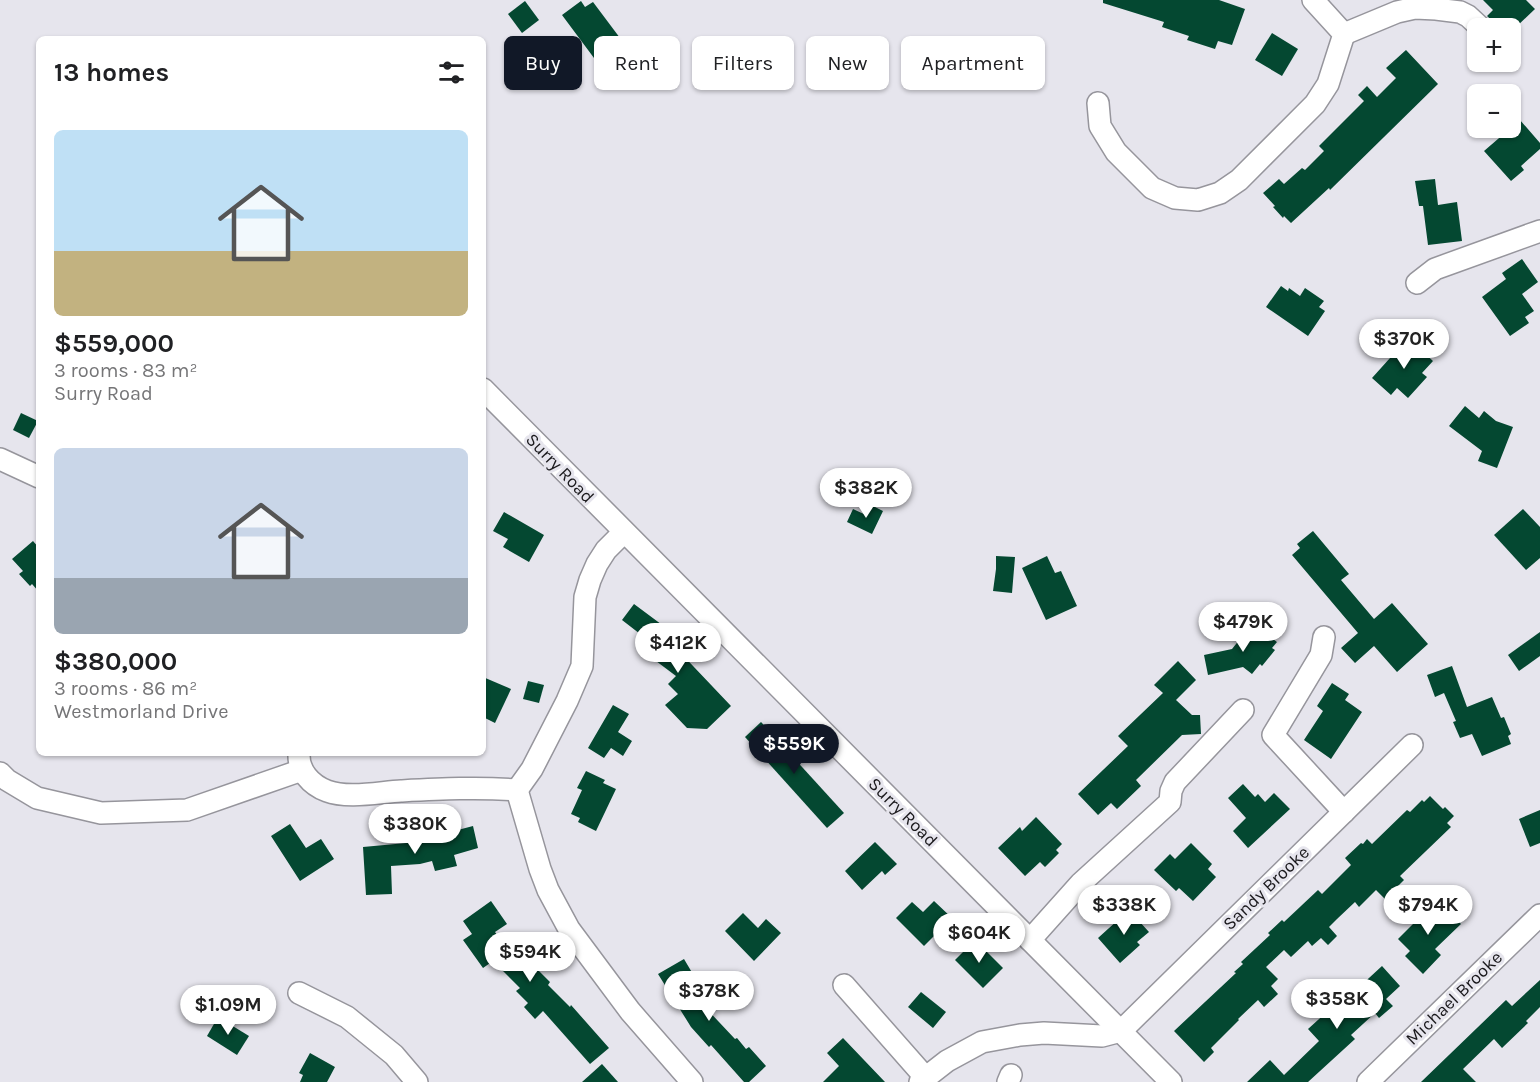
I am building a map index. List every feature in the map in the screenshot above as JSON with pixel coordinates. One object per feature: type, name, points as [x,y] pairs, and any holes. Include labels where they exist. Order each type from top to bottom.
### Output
[{"type":"street","points":[[1313,0],[1344,34]]},
{"type":"street","points":[[1098,103],[1100,126],[1116,152],[1152,188],[1175,198],[1198,200],[1220,193],[1239,180],[1315,104],[1328,84],[1344,34],[1397,12],[1415,8],[1460,12],[1470,18]]},
{"type":"street","points":[[1417,283],[1435,269],[1540,231]]},
{"type":"street","name":"Surry Road","points":[[486,392],[1171,1082]]},
{"type":"street","points":[[0,459],[36,476]]},
{"type":"street","points":[[517,789],[532,769],[576,682],[582,666],[585,597],[590,580],[606,550],[624,532]]},
{"type":"street","points":[[1324,637],[1321,655],[1273,735],[1344,812]]},
{"type":"street","points":[[1030,940],[1081,883],[1170,802],[1175,782],[1242,710]]},
{"type":"street","name":"Sandy Brooke","points":[[1121,1031],[1412,745]]},
{"type":"street","points":[[0,773],[7,780],[37,798],[101,813],[188,810],[301,761],[308,779],[326,791],[334,793],[362,794],[472,787],[517,789]]},
{"type":"street","points":[[517,789],[540,869],[548,890],[569,929],[630,1011],[692,1082]]},
{"type":"street","name":"Michael Brooke","points":[[1368,1082],[1540,915]]},
{"type":"street","points":[[844,985],[922,1080],[947,1061],[982,1042],[1020,1035],[1056,1033],[1102,1036],[1121,1031]]},
{"type":"street","points":[[299,993],[347,1017],[394,1055],[417,1082]]},
{"type":"building","points":[[1103,0],[1219,0],[1245,9],[1232,45],[1218,41],[1215,49],[1187,40],[1189,36],[1162,27],[1164,22],[1103,3]]},
{"type":"building","points":[[1483,0],[1526,0],[1535,9],[1521,22],[1521,18],[1489,18],[1487,16],[1493,10]]},
{"type":"building","points":[[525,1],[539,20],[522,33],[508,14]]},
{"type":"building","points":[[581,1],[585,7],[593,2],[618,36],[594,36],[594,58],[582,42],[582,36],[578,36],[562,15]]},
{"type":"building","points":[[1272,33],[1298,49],[1282,76],[1255,60]]},
{"type":"building","points":[[1406,50],[1438,84],[1330,190],[1329,188],[1291,223],[1284,216],[1283,218],[1263,193],[1279,179],[1284,184],[1302,168],[1305,170],[1324,151],[1319,146],[1364,101],[1358,95],[1367,86],[1377,97],[1396,78],[1386,68]]},
{"type":"building","points":[[1521,121],[1540,143],[1540,149],[1521,166],[1524,170],[1511,181],[1484,151],[1499,138],[1521,138]]},
{"type":"building","points":[[1435,179],[1438,205],[1457,202],[1462,241],[1428,245],[1423,206],[1419,206],[1415,181]]},
{"type":"building","points":[[1522,259],[1538,282],[1522,294],[1534,311],[1525,317],[1529,323],[1510,336],[1482,297],[1506,279],[1502,273]]},
{"type":"building","points":[[1281,286],[1288,291],[1289,288],[1300,296],[1305,288],[1324,301],[1319,307],[1325,311],[1308,336],[1266,307]]},
{"type":"building","points":[[1408,338],[1433,361],[1422,373],[1427,377],[1408,398],[1397,388],[1391,395],[1372,378]]},
{"type":"building","points":[[1465,406],[1479,418],[1484,411],[1496,421],[1513,427],[1497,468],[1478,461],[1482,451],[1449,426]]},
{"type":"building","points":[[21,413],[36,420],[29,438],[13,430]]},
{"type":"building","points":[[871,505],[883,511],[872,534],[847,522],[853,509],[866,515]]},
{"type":"building","points":[[1523,509],[1540,527],[1540,558],[1526,570],[1494,535]]},
{"type":"building","points":[[504,512],[544,535],[529,562],[503,547],[508,539],[493,531]]},
{"type":"building","points":[[1313,531],[1349,574],[1341,580],[1374,619],[1392,603],[1428,644],[1397,672],[1374,646],[1355,663],[1341,648],[1358,633],[1292,555],[1300,548],[1297,544]]},
{"type":"building","points":[[33,541],[36,544],[36,589],[32,584],[30,586],[19,574],[23,571],[12,559]]},
{"type":"building","points":[[996,556],[1015,557],[1012,593],[993,591]]},
{"type":"building","points":[[1047,556],[1055,573],[1061,571],[1077,606],[1046,620],[1022,568]]},
{"type":"building","points":[[634,604],[681,639],[675,647],[731,706],[707,729],[687,728],[665,705],[678,694],[668,684],[676,676],[636,646],[644,637],[622,620]]},
{"type":"building","points":[[1252,624],[1277,642],[1272,648],[1275,650],[1262,666],[1260,664],[1252,674],[1243,667],[1208,675],[1204,655],[1232,649]]},
{"type":"building","points":[[1540,632],[1540,656],[1519,671],[1508,655]]},
{"type":"building","points":[[1178,661],[1196,680],[1176,700],[1192,715],[1200,715],[1201,734],[1182,735],[1136,780],[1141,786],[1117,809],[1111,803],[1098,815],[1078,794],[1128,746],[1118,736],[1163,693],[1154,685]]},
{"type":"building","points":[[1452,666],[1467,707],[1492,697],[1511,734],[1508,736],[1511,744],[1482,756],[1472,734],[1460,738],[1453,722],[1456,721],[1444,693],[1435,697],[1427,675]]},
{"type":"building","points":[[486,678],[511,689],[495,723],[486,718]]},
{"type":"building","points":[[528,681],[544,685],[539,703],[523,699]]},
{"type":"building","points":[[1332,683],[1349,694],[1345,700],[1362,712],[1331,759],[1304,740],[1323,711],[1317,706]]},
{"type":"building","points":[[613,705],[629,714],[618,732],[632,741],[623,756],[611,748],[604,758],[588,748]]},
{"type":"building","points":[[761,722],[844,813],[827,828],[745,737]]},
{"type":"building","points":[[586,771],[605,780],[603,783],[616,789],[596,831],[578,822],[580,818],[571,814],[582,790],[577,788]]},
{"type":"building","points":[[1243,784],[1255,797],[1258,794],[1265,802],[1274,793],[1290,809],[1248,848],[1233,831],[1246,818],[1228,798]]},
{"type":"building","points":[[1430,796],[1454,816],[1447,823],[1451,827],[1400,876],[1404,880],[1385,899],[1376,890],[1359,907],[1355,902],[1337,919],[1329,927],[1337,936],[1328,945],[1321,938],[1312,946],[1308,941],[1291,957],[1284,950],[1266,967],[1278,979],[1271,986],[1278,994],[1264,1007],[1258,1000],[1211,1048],[1214,1052],[1204,1062],[1174,1031],[1236,973],[1234,972],[1243,964],[1241,962],[1270,935],[1268,933],[1282,920],[1284,922],[1318,890],[1322,894],[1351,865],[1345,858],[1361,843],[1363,844],[1367,839],[1372,844],[1407,810],[1410,812],[1422,800],[1424,802]]},
{"type":"building","points":[[1540,810],[1540,843],[1530,847],[1519,819]]},
{"type":"building","points":[[1036,817],[1062,844],[1056,850],[1059,853],[1045,867],[1040,862],[1025,876],[998,848],[1020,827],[1022,831]]},
{"type":"building","points":[[290,824],[306,848],[321,839],[334,859],[300,881],[271,836]]},
{"type":"building","points":[[452,824],[454,831],[473,826],[478,848],[454,855],[457,866],[435,871],[432,861],[391,866],[392,894],[366,895],[363,847],[417,842],[415,834]]},
{"type":"building","points":[[875,842],[897,864],[885,875],[882,871],[862,890],[845,871]]},
{"type":"building","points":[[1191,843],[1212,864],[1208,869],[1216,877],[1193,901],[1179,888],[1176,891],[1154,870],[1170,854],[1175,859]]},
{"type":"building","points":[[1437,900],[1461,924],[1435,949],[1441,955],[1423,974],[1405,956],[1410,951],[1398,939]]},
{"type":"building","points":[[491,901],[507,924],[495,932],[518,965],[523,960],[536,973],[538,970],[550,982],[548,985],[570,1007],[571,1005],[609,1048],[590,1064],[543,1011],[535,1019],[524,1007],[528,1003],[516,991],[520,988],[493,961],[483,968],[463,940],[472,934],[463,921]]},
{"type":"building","points":[[934,901],[952,918],[924,946],[896,918],[912,902],[923,912]]},
{"type":"building","points":[[1129,910],[1149,932],[1137,942],[1140,945],[1120,963],[1098,938]]},
{"type":"building","points":[[743,913],[758,928],[766,919],[781,933],[754,961],[725,931]]},
{"type":"building","points":[[975,940],[1003,968],[983,988],[955,960]]},
{"type":"building","points":[[684,959],[700,986],[696,988],[703,1000],[703,1005],[735,1039],[737,1038],[746,1049],[749,1047],[766,1066],[749,1082],[744,1082],[711,1045],[709,1047],[691,1027],[658,974]]},
{"type":"building","points":[[1382,966],[1400,986],[1386,999],[1393,1006],[1379,1018],[1375,1013],[1351,1035],[1355,1039],[1308,1082],[1247,1082],[1270,1060],[1284,1075],[1319,1041],[1308,1029],[1329,1010],[1331,1013]]},
{"type":"building","points":[[1540,980],[1540,1007],[1526,1021],[1528,1023],[1502,1048],[1494,1039],[1463,1069],[1476,1082],[1421,1082],[1506,1000],[1512,1006]]},
{"type":"building","points":[[921,992],[946,1012],[933,1028],[908,1007]]},
{"type":"building","points":[[218,1017],[249,1036],[237,1055],[207,1036]]},
{"type":"building","points":[[843,1038],[885,1082],[823,1082],[839,1066],[827,1053]]},
{"type":"building","points":[[310,1053],[335,1067],[327,1082],[300,1082],[303,1075],[299,1073]]},
{"type":"building","points":[[602,1064],[618,1082],[582,1082]]}]
